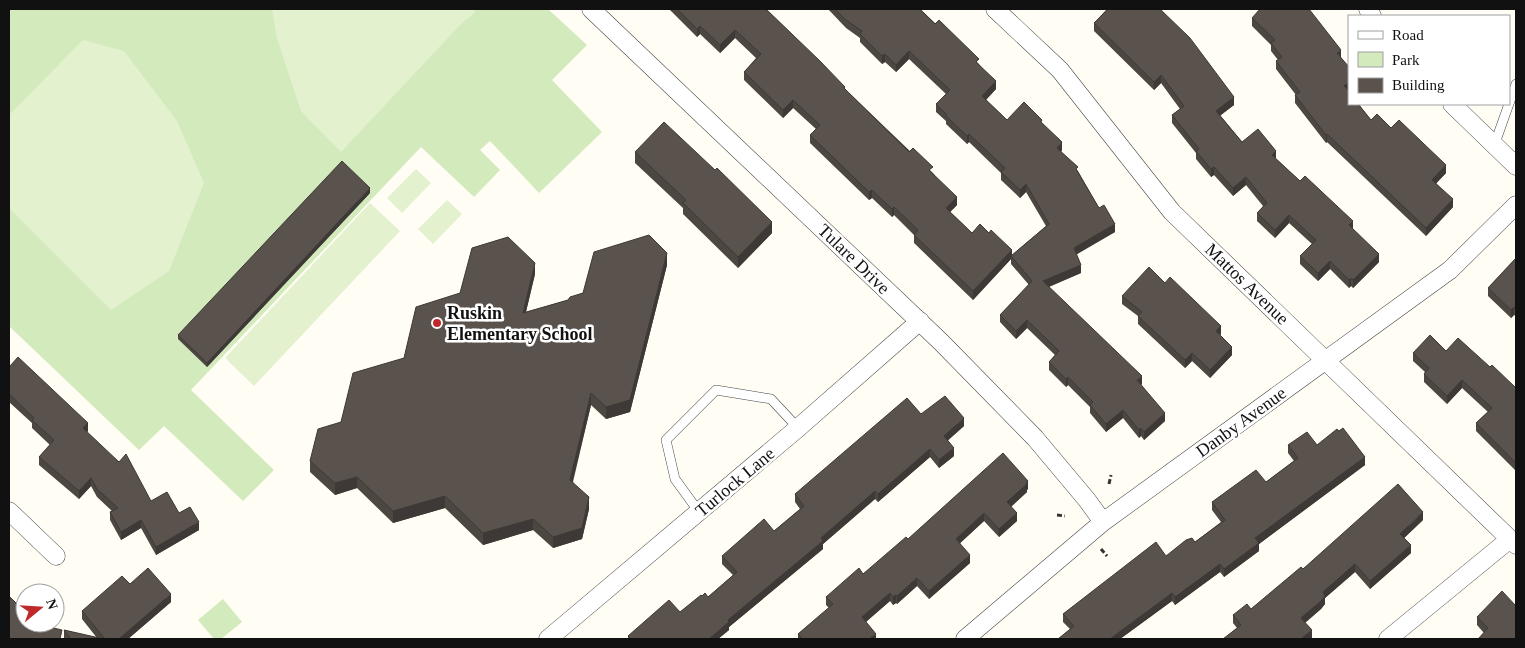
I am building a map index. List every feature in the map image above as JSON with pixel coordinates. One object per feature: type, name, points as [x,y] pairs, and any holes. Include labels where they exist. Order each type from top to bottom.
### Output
[{"type":"street","name":"Tulare Drive","points":[[591,9],[920,321],[1035,438],[1103,522]]},
{"type":"street","name":"Mattos Avenue","points":[[995,9],[1060,70],[1172,212],[1513,542]]},
{"type":"street","points":[[1453,105],[1516,166]]},
{"type":"street","name":"Danby Avenue","points":[[965,639],[1103,522],[1450,270],[1516,205]]},
{"type":"street","name":"Turlock Lane","points":[[548,639],[798,428],[920,321]]},
{"type":"street","points":[[9,511],[56,556]]},
{"type":"street","points":[[1388,639],[1513,542]]},
{"type":"lane","points":[[1510,101],[1516,84]]},
{"type":"lane","points":[[1494,146],[1509,105]]},
{"type":"lane","points":[[699,512],[676,479],[666,440],[716,390],[771,399],[798,428]]},
{"type":"path","points":[[1110,484],[1111,475]]},
{"type":"path","points":[[1057,515],[1065,516]]},
{"type":"path","points":[[1101,549],[1107,556]]},
{"type":"green space","points":[[9,9],[548,9],[587,45],[552,80],[602,132],[539,193],[490,141],[480,150],[500,170],[474,197],[421,147],[191,390],[274,470],[243,501],[164,426],[139,450],[9,326]]},
{"type":"green space","points":[[272,9],[475,9],[475,12],[460,25],[341,152],[301,111],[277,38]]},
{"type":"green space","points":[[83,40],[124,51],[177,121],[204,183],[169,271],[111,310],[9,208],[9,115]]},
{"type":"green space","points":[[416,169],[431,183],[402,213],[387,198]]},
{"type":"green space","points":[[447,200],[462,214],[433,244],[418,229]]},
{"type":"green space","points":[[370,203],[400,231],[254,386],[225,358]]},
{"type":"green space","points":[[223,599],[242,622],[221,639],[214,639],[198,620]]},
{"type":"building","points":[[677,9],[766,9],[909,152],[913,148],[933,167],[929,170],[957,197],[946,208],[972,233],[980,224],[989,233],[991,230],[1012,250],[973,291],[914,235],[918,230],[894,207],[892,209],[872,190],[869,192],[810,135],[820,125],[793,100],[783,110],[744,72],[761,54],[735,30],[720,45],[700,26],[697,29]]},
{"type":"building","points":[[835,9],[920,9],[935,24],[939,20],[979,59],[976,62],[996,81],[982,96],[1007,120],[1024,102],[1062,142],[1057,148],[1078,167],[1076,169],[1099,208],[1104,205],[1115,224],[1074,248],[1081,265],[1043,281],[1142,376],[1137,380],[1165,413],[1144,432],[1141,428],[1139,430],[1123,410],[1106,424],[1090,405],[1093,402],[1068,377],[1066,379],[1049,362],[1059,351],[1027,320],[1016,331],[1000,315],[1032,281],[1011,256],[1049,224],[1026,184],[1020,190],[1001,172],[1005,168],[969,134],[967,136],[946,116],[936,104],[950,90],[909,51],[896,65],[885,54],[882,56],[860,34],[862,31],[846,20]]},
{"type":"building","points":[[1108,9],[1160,9],[1190,38],[1234,97],[1216,111],[1242,142],[1258,129],[1276,151],[1272,155],[1300,181],[1305,176],[1353,221],[1349,225],[1379,254],[1353,280],[1351,278],[1349,280],[1330,261],[1318,273],[1300,256],[1316,240],[1289,215],[1275,230],[1257,213],[1267,203],[1246,177],[1233,188],[1214,167],[1211,169],[1196,151],[1199,149],[1172,115],[1184,106],[1161,75],[1154,82],[1094,23]]},
{"type":"building","points":[[1260,9],[1309,9],[1341,50],[1337,53],[1348,66],[1348,83],[1344,86],[1348,90],[1348,105],[1359,105],[1371,120],[1377,114],[1391,128],[1399,120],[1446,165],[1432,180],[1453,199],[1426,228],[1326,135],[1295,95],[1300,92],[1276,61],[1282,57],[1271,43],[1275,40],[1252,18]]},
{"type":"building","points":[[664,122],[715,170],[717,168],[772,222],[738,257],[683,203],[686,200],[635,152]]},
{"type":"building","points":[[342,161],[370,188],[207,363],[178,335]]},
{"type":"building","points":[[649,235],[667,253],[630,400],[606,407],[591,393],[570,480],[589,497],[582,528],[553,537],[533,519],[483,533],[445,496],[393,511],[357,477],[335,483],[310,461],[318,429],[341,422],[353,373],[404,358],[416,307],[460,293],[472,248],[508,237],[535,263],[523,313],[568,300],[570,297],[583,293],[594,252]]},
{"type":"building","points":[[1516,258],[1516,308],[1514,307],[1511,310],[1488,288]]},
{"type":"building","points":[[1149,267],[1165,283],[1170,277],[1221,326],[1216,331],[1232,347],[1210,370],[1192,353],[1185,360],[1138,316],[1142,312],[1122,296]]},
{"type":"building","points":[[1430,335],[1446,351],[1458,338],[1490,367],[1492,365],[1516,388],[1515,462],[1476,423],[1492,408],[1462,380],[1447,396],[1424,374],[1429,368],[1413,353]]},
{"type":"building","points":[[18,357],[88,423],[83,428],[119,462],[126,454],[151,501],[167,492],[179,513],[190,507],[199,522],[156,547],[141,520],[121,532],[110,512],[118,508],[97,489],[91,478],[79,491],[39,457],[54,440],[32,420],[34,418],[9,394],[9,364],[10,366]]},
{"type":"building","points":[[945,396],[964,418],[944,436],[954,448],[939,460],[930,449],[878,494],[875,491],[821,538],[823,541],[728,620],[729,622],[709,639],[631,639],[628,636],[669,600],[680,612],[701,595],[705,593],[708,597],[737,572],[722,556],[764,519],[774,531],[804,506],[795,494],[907,398],[921,414]]},
{"type":"building","points":[[1343,428],[1365,457],[1255,538],[1259,543],[1224,569],[1220,564],[1175,597],[1172,593],[1110,639],[1058,639],[1074,626],[1063,614],[1156,542],[1166,556],[1186,540],[1192,538],[1195,542],[1225,520],[1212,502],[1256,470],[1266,482],[1298,458],[1288,445],[1307,432],[1317,445],[1337,429],[1339,431]]},
{"type":"building","points":[[1003,453],[1028,481],[1007,502],[1017,513],[999,529],[984,513],[956,539],[970,555],[929,591],[917,578],[897,596],[893,597],[890,593],[862,617],[876,634],[869,639],[802,639],[798,634],[833,604],[826,597],[859,568],[863,574],[906,537],[908,539]]},
{"type":"building","points":[[1398,484],[1423,512],[1400,534],[1411,545],[1370,581],[1355,564],[1323,592],[1325,596],[1321,601],[1301,618],[1312,630],[1301,639],[1223,639],[1241,625],[1233,615],[1247,604],[1251,609],[1301,567],[1303,569]]},
{"type":"building","points":[[148,568],[171,594],[119,639],[105,639],[82,611],[122,576],[130,584]]},
{"type":"building","points":[[1502,591],[1516,606],[1516,639],[1478,639],[1488,628],[1477,617]]},
{"type":"building","points":[[9,596],[15,602],[15,633],[61,633],[60,639],[9,639]]},
{"type":"building","points":[[65,630],[104,639],[71,639]]},
{"type":"place","name":"Ruskin Elementary School","points":[[437,323]]}]
